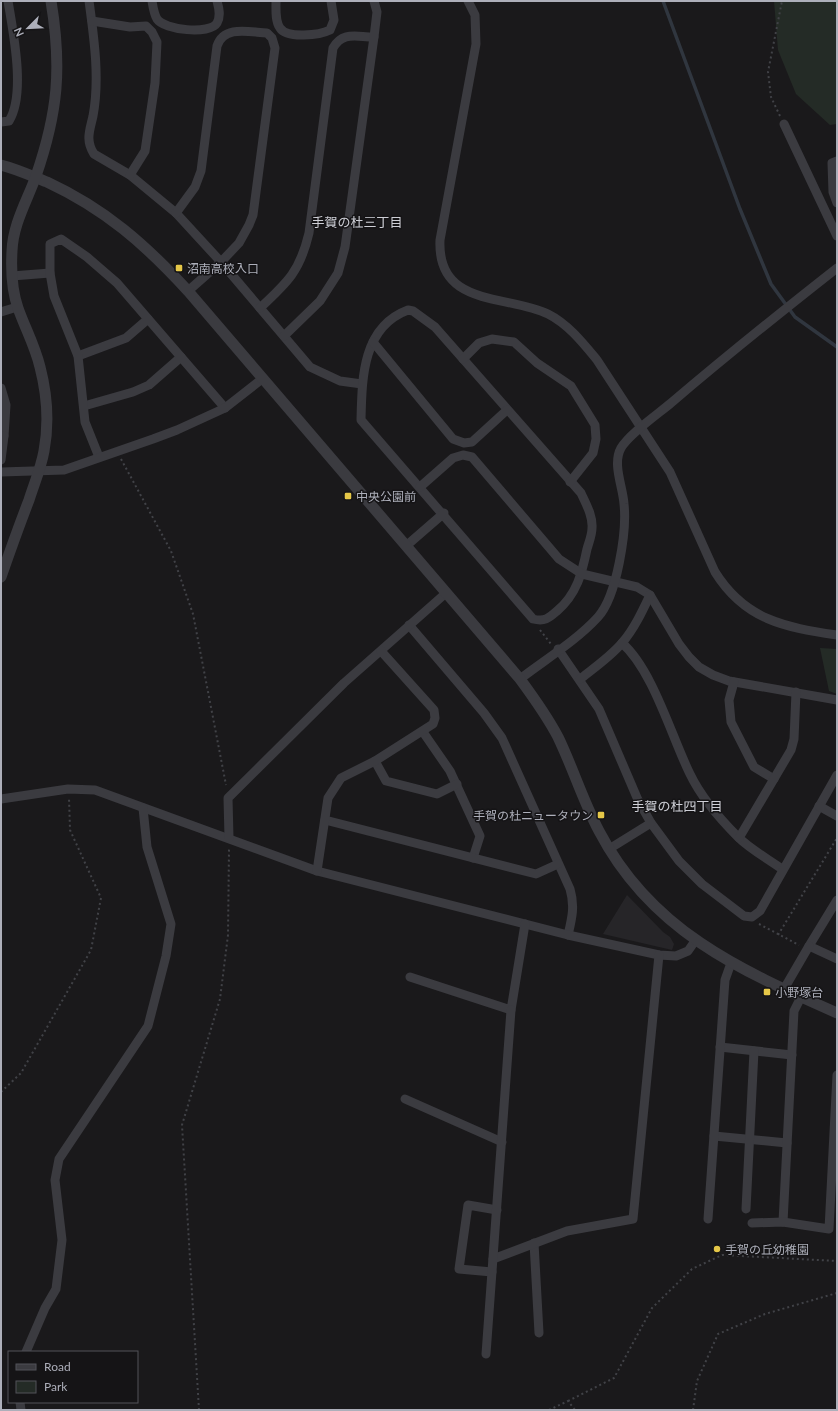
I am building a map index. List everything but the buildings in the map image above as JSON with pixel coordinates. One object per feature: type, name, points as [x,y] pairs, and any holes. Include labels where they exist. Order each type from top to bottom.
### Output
[{"type":"street","points":[[1,122],[10,121],[13,115],[18,78],[8,1]]},
{"type":"street","points":[[1,577],[39,471],[44,451],[46,430],[45,392],[33,345],[17,307],[12,276],[12,250],[17,225],[35,177],[52,122],[57,87],[56,36],[51,1]]},
{"type":"street","points":[[89,1],[92,21],[96,92],[88,138],[94,154],[130,175],[176,213],[221,262],[310,367],[340,381],[362,384]]},
{"type":"street","points":[[152,1],[157,20],[165,27],[202,30],[209,30],[217,22],[220,15],[217,1]]},
{"type":"street","points":[[276,1],[276,18],[280,29],[287,34],[321,35],[330,30],[334,20],[332,1]]},
{"type":"street","points":[[284,336],[320,301],[338,273],[345,247],[377,12],[374,1]]},
{"type":"street","points":[[468,1],[475,16],[476,44],[440,240],[442,261],[448,274],[467,292],[485,298],[538,310],[560,321],[580,340],[597,360],[670,472],[715,572],[739,602],[768,620],[796,628],[837,634]]},
{"type":"street","points":[[92,21],[130,27],[146,26],[152,32],[157,42],[155,83],[146,151],[130,175]]},
{"type":"street","points":[[176,213],[195,187],[201,171],[217,46],[220,38],[228,32],[267,33],[272,38],[275,48],[253,215],[239,244],[188,291]]},
{"type":"street","points":[[260,308],[283,286],[295,271],[304,255],[309,233],[333,48],[336,42],[344,36],[374,37]]},
{"type":"street","points":[[784,124],[837,236]]},
{"type":"street","points":[[837,161],[832,163],[833,192],[837,203]]},
{"type":"street","points":[[1,165],[35,177],[68,192],[101,211],[138,240],[188,291],[520,679],[544,712],[558,737],[596,826],[609,849],[631,879],[648,898],[678,928],[695,941],[731,963],[837,1013]]},
{"type":"street","points":[[99,457],[85,422],[78,356],[54,296],[50,273],[50,244],[61,239],[87,257],[117,282],[225,408]]},
{"type":"street","points":[[520,679],[599,616],[607,601],[614,582],[624,537],[626,516],[618,472],[618,457],[621,447],[794,301],[837,268]]},
{"type":"street","points":[[12,276],[50,273]]},
{"type":"street","points":[[1,312],[17,307]]},
{"type":"street","points":[[408,310],[413,311],[434,327],[581,493],[589,509],[592,527],[582,574],[575,591],[565,604],[546,620],[540,621],[533,619],[444,513],[361,420],[362,384],[367,354],[384,326],[396,314],[408,310]]},
{"type":"street","points":[[78,356],[126,338],[148,318]]},
{"type":"street","points":[[463,359],[479,343],[492,340],[514,342],[537,363],[571,386],[595,425],[596,439],[593,453],[570,482]]},
{"type":"street","points":[[373,342],[454,439],[464,443],[472,442],[507,410]]},
{"type":"street","points":[[84,406],[133,392],[149,385],[182,357]]},
{"type":"street","points":[[1,472],[64,470],[177,430],[225,408],[262,379]]},
{"type":"street","points":[[1,388],[6,405],[1,460]]},
{"type":"street","points":[[420,487],[453,458],[463,455],[472,457],[559,559],[582,574],[637,587],[650,595],[679,644],[699,667],[734,682],[837,700]]},
{"type":"street","points":[[406,546],[444,513]]},
{"type":"street","points":[[229,838],[228,798],[344,683],[446,593]]},
{"type":"street","points":[[580,679],[603,662],[622,644],[637,622],[650,595]]},
{"type":"street","points":[[409,626],[484,713],[502,738],[573,901],[573,915],[568,935]]},
{"type":"street","points":[[622,644],[630,650],[660,704],[690,775],[702,794],[739,838],[782,869]]},
{"type":"street","points":[[558,650],[580,679],[599,709],[638,800],[651,823],[679,861],[702,884],[744,916],[752,917],[760,911],[782,869],[837,775]]},
{"type":"street","points":[[317,871],[328,798],[341,778],[375,761],[423,732],[433,724],[435,718],[434,710],[381,651]]},
{"type":"street","points":[[734,682],[729,700],[731,722],[754,767],[774,779]]},
{"type":"street","points":[[739,838],[791,750],[794,739],[796,692]]},
{"type":"street","points":[[423,732],[443,759],[457,784],[480,836],[473,858]]},
{"type":"street","points":[[375,761],[386,781],[437,794],[457,784]]},
{"type":"street","points":[[1,799],[68,789],[95,790],[317,871],[568,935],[659,954],[682,955],[695,941]]},
{"type":"street","points":[[819,806],[837,816]]},
{"type":"street","points":[[26,1351],[45,1308],[56,1289],[62,1240],[55,1180],[59,1159],[148,1026],[166,956],[171,924],[147,847],[143,808]]},
{"type":"street","points":[[325,820],[536,874],[558,864]]},
{"type":"street","points":[[609,849],[651,823]]},
{"type":"street","points":[[784,989],[837,900]]},
{"type":"street","points":[[486,1354],[511,1010],[525,924]]},
{"type":"street","points":[[810,946],[837,959]]},
{"type":"street","points":[[493,1259],[567,1231],[633,1219],[659,954]]},
{"type":"street","points":[[708,1219],[725,980],[731,963]]},
{"type":"street","points":[[410,977],[511,1010]]},
{"type":"street","points":[[783,1222],[794,1011],[801,997]]},
{"type":"street","points":[[720,1047],[792,1056]]},
{"type":"street","points":[[746,1209],[754,1051]]},
{"type":"street","points":[[752,1223],[783,1222],[829,1230],[837,1075]]},
{"type":"street","points":[[405,1099],[502,1142]]},
{"type":"street","points":[[714,1136],[787,1143]]},
{"type":"street","points":[[492,1272],[459,1269],[468,1206],[497,1210]]},
{"type":"street","points":[[534,1243],[539,1333]]},
{"type":"path","points":[[782,1],[768,72],[771,97],[784,124]]},
{"type":"path","points":[[116,451],[171,551],[193,614],[214,714],[228,798]]},
{"type":"path","points":[[540,621],[539,629],[558,650]]},
{"type":"path","points":[[1,1092],[22,1073],[91,950],[100,898],[70,830],[68,789]]},
{"type":"path","points":[[199,1410],[182,1125],[220,999],[228,935],[229,838]]},
{"type":"path","points":[[778,935],[837,838]]},
{"type":"path","points":[[752,917],[756,922],[778,935],[802,946],[810,946]]},
{"type":"path","points":[[549,1410],[614,1378],[652,1308],[692,1269],[722,1255],[837,1261]]},
{"type":"path","points":[[693,1410],[697,1381],[718,1334],[765,1314],[837,1293]]},
{"type":"path","points":[[568,1400],[576,1410]]},
{"type":"shaded area","points":[[627,895],[663,932],[670,937],[674,944],[672,950],[603,934]]},
{"type":"green space","points":[[774,1],[837,1],[837,124],[830,125],[796,94],[778,50]]},
{"type":"green space","points":[[820,648],[837,649],[837,694],[829,691]]},
{"type":"waterway","points":[[663,1],[740,209],[771,284],[795,317],[837,347]]},
{"type":"place","name":"沼南高校入口","points":[[179,268]]},
{"type":"place","name":"中央公園前","points":[[348,496]]},
{"type":"place","name":"手賀の杜ニュータウン","points":[[601,815]]},
{"type":"place","name":"小野塚台","points":[[767,992]]},
{"type":"place","name":"手賀の丘幼稚園","points":[[717,1249]]},
{"type":"district","name":"手賀の杜三丁目","points":[[357,222]]},
{"type":"district","name":"手賀の杜四丁目","points":[[677,806]]}]
